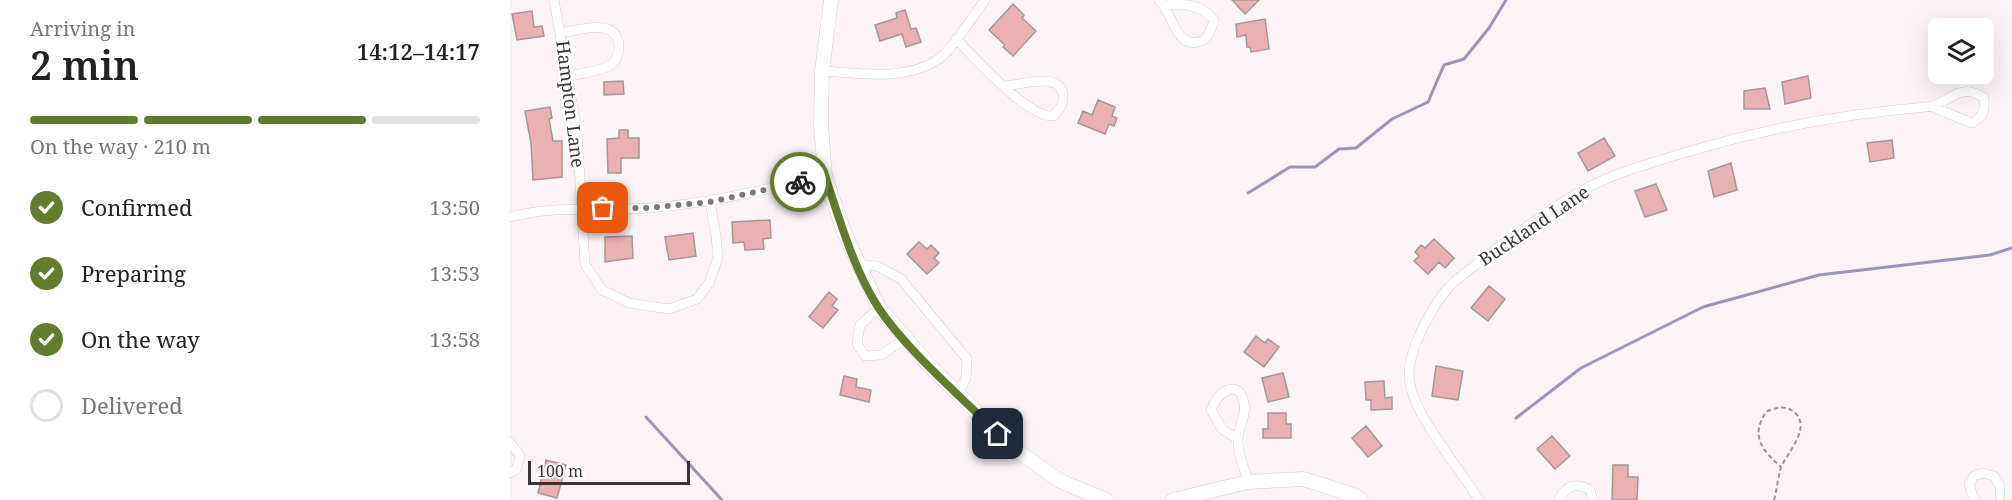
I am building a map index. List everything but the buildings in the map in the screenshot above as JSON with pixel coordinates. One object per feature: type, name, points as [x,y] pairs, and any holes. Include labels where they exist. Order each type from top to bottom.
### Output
[{"type":"street","name":"Hampton Lane","points":[[554,0],[577,130],[585,264],[602,291],[629,303],[669,309],[698,298],[709,283],[718,258],[710,202]]},
{"type":"street","points":[[831,0],[822,71],[821,125],[825,176],[858,265],[879,308],[904,339],[1012,447],[1060,481],[1106,500]]},
{"type":"street","points":[[822,71],[902,74],[936,61],[956,39],[985,0]]},
{"type":"street","points":[[1162,2],[1185,4],[1206,10],[1214,20],[1210,33],[1202,41],[1193,43],[1184,39],[1175,30],[1162,2]]},
{"type":"street","points":[[561,33],[599,26],[615,34],[619,44],[619,54],[614,63],[607,68],[569,76]]},
{"type":"street","points":[[956,39],[1005,86],[1045,117],[1053,116],[1063,101],[1063,92],[1058,84],[1048,80],[1005,86]]},
{"type":"street","name":"Buckland Lane","points":[[1479,500],[1422,414],[1413,396],[1409,375],[1419,339],[1433,310],[1451,285],[1550,211],[1592,185],[1633,168],[1704,147],[1810,121],[1930,106],[1965,90],[1975,91],[1984,98],[1985,109],[1981,118],[1972,123],[1930,106]]},
{"type":"street","points":[[510,217],[525,213],[646,208],[710,202],[825,176]]},
{"type":"street","points":[[858,265],[877,266],[901,279],[967,358],[966,378],[958,394]]},
{"type":"street","points":[[879,308],[860,325],[857,344],[865,356],[881,355],[904,339]]},
{"type":"street","points":[[1238,439],[1222,429],[1211,410],[1215,399],[1224,390],[1233,390],[1241,395],[1244,402],[1238,439],[1248,482]]},
{"type":"street","points":[[510,442],[520,456],[516,470],[510,473]]},
{"type":"street","points":[[1974,500],[1969,484],[1974,476],[1983,473],[1994,476],[2000,486],[2000,500]]},
{"type":"street","points":[[1173,500],[1248,482],[1304,479],[1354,495],[1362,500]]},
{"type":"street","points":[[1559,500],[1563,492],[1571,486],[1580,484],[1590,490],[1593,500]]},
{"type":"path","points":[[1774,500],[1781,467],[1800,434],[1799,418],[1793,411],[1784,408],[1766,412],[1758,424],[1758,438],[1772,459],[1781,467]]},
{"type":"waterway","points":[[1248,193],[1290,167],[1315,167],[1339,149],[1356,148],[1392,119],[1428,102],[1444,65],[1464,59],[1489,28],[1506,0]]},
{"type":"waterway","points":[[1516,418],[1581,368],[1703,307],[1819,275],[1990,255],[2012,248]]},
{"type":"waterway","points":[[646,417],[722,500]]},
{"type":"way so far","points":[[603,208],[646,208],[710,202],[800,182]]},
{"type":"route","points":[[800,182],[825,176],[844,232],[879,308],[904,339],[998,434]]}]
